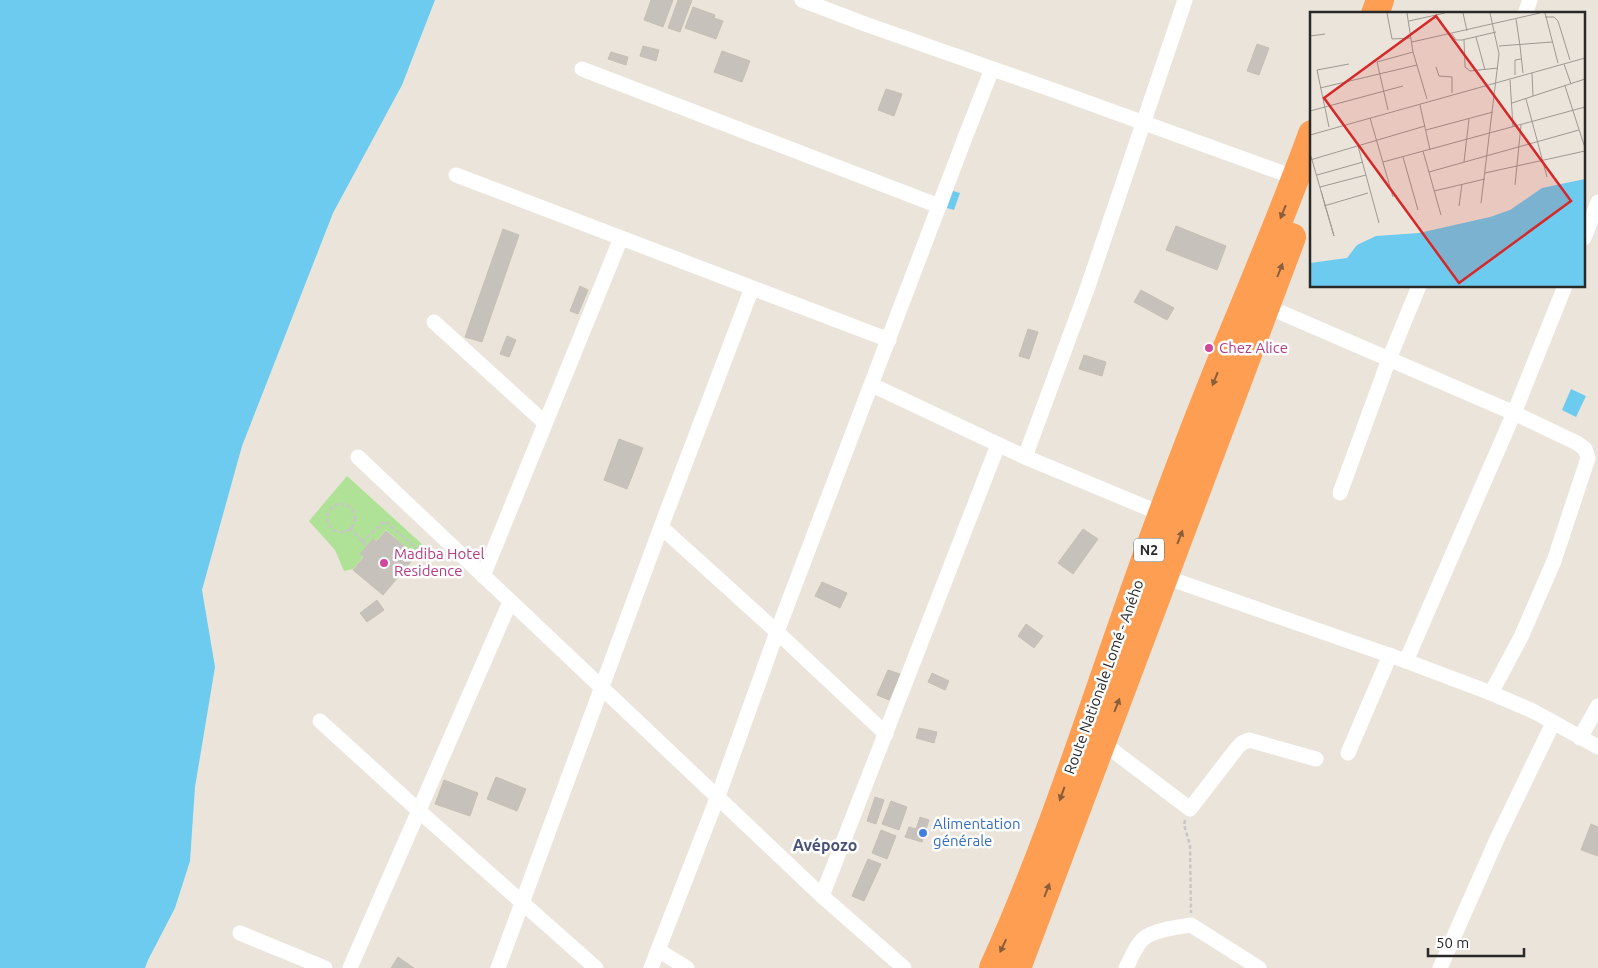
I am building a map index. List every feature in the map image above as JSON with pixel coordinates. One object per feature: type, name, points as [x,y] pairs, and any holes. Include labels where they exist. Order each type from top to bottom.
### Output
[{"type":"highway","points":[[1355,12],[1359,0]]},
{"type":"highway","points":[[1375,12],[1380,0]]},
{"type":"highway","name":"Route Nationale Lomé - Aného","points":[[1017,968],[1266,306],[1304,182],[1310,146]]},
{"type":"highway","name":"Route Nationale Lomé - Aného","points":[[993,968],[1046,840],[1162,514],[1304,182]]},
{"type":"street","points":[[802,0],[1304,182]]},
{"type":"street","points":[[1025,457],[1086,292],[1185,0]]},
{"type":"street","points":[[1526,12],[1530,0]]},
{"type":"street","points":[[582,69],[939,206]]},
{"type":"street","points":[[651,968],[718,796],[777,632],[992,69]]},
{"type":"street","points":[[456,175],[888,340]]},
{"type":"street","points":[[1586,233],[1598,202]]},
{"type":"street","points":[[483,576],[621,238]]},
{"type":"street","points":[[498,968],[660,527],[752,288]]},
{"type":"street","points":[[1340,493],[1417,288]]},
{"type":"street","points":[[1406,661],[1514,413],[1565,288]]},
{"type":"street","points":[[1266,306],[1514,413],[1577,443],[1585,449],[1588,458],[1554,561],[1521,637],[1491,693]]},
{"type":"street","points":[[434,322],[545,423]]},
{"type":"street","points":[[872,385],[998,445],[1162,514]]},
{"type":"street","points":[[822,896],[998,445]]},
{"type":"street","points":[[358,456],[822,896],[904,968]]},
{"type":"street","points":[[660,527],[777,632],[886,734]]},
{"type":"street","points":[[1165,577],[1390,655],[1491,693],[1519,705],[1598,747]]},
{"type":"street","points":[[350,968],[510,602]]},
{"type":"street","points":[[1348,753],[1390,655]]},
{"type":"street","points":[[1580,738],[1598,706]]},
{"type":"street","points":[[320,721],[596,968]]},
{"type":"street","points":[[1440,968],[1497,839],[1552,723]]},
{"type":"street","points":[[1103,743],[1190,809],[1242,743],[1249,740],[1316,759]]},
{"type":"street","points":[[1126,968],[1141,941],[1146,936],[1191,924],[1259,968]]},
{"type":"street","points":[[240,933],[325,968]]},
{"type":"street","points":[[658,950],[687,968]]},
{"type":"path","points":[[343,504],[351,508],[354,512],[355,520],[350,528],[342,531],[333,529],[330,526],[327,517],[331,508],[343,504]]},
{"type":"path","points":[[362,542],[385,521],[424,555]]},
{"type":"path","points":[[350,528],[367,546]]},
{"type":"path","points":[[1190,809],[1184,825],[1190,845],[1191,924]]},
{"type":"green space","points":[[347,476],[423,545],[415,555],[386,530],[376,541],[373,539],[360,554],[363,557],[353,569],[344,571],[335,550],[309,521]]},
{"type":"water","points":[[0,0],[435,0],[402,85],[333,213],[242,446],[202,590],[215,667],[195,787],[190,861],[175,908],[145,968],[0,968]]},
{"type":"water","points":[[953,191],[960,193],[954,210],[947,208]]},
{"type":"water","points":[[1571,389],[1586,396],[1576,417],[1562,410]]},
{"type":"building","points":[[651,0],[673,0],[663,27],[644,20]]},
{"type":"building","points":[[678,0],[692,0],[680,32],[668,28]]},
{"type":"building","points":[[693,7],[715,15],[714,18],[723,21],[716,39],[685,28]]},
{"type":"building","points":[[1257,44],[1269,48],[1259,75],[1247,71]]},
{"type":"building","points":[[643,46],[659,50],[656,61],[640,56]]},
{"type":"building","points":[[722,51],[750,61],[742,82],[714,72]]},
{"type":"building","points":[[611,52],[628,57],[626,65],[608,59]]},
{"type":"building","points":[[886,89],[902,94],[894,116],[878,110]]},
{"type":"building","points":[[1176,226],[1226,246],[1217,270],[1166,250]]},
{"type":"building","points":[[503,229],[519,235],[482,342],[465,337]]},
{"type":"building","points":[[580,286],[588,290],[578,314],[570,311]]},
{"type":"building","points":[[1141,290],[1174,308],[1167,320],[1134,302]]},
{"type":"building","points":[[1028,329],[1038,332],[1029,359],[1019,356]]},
{"type":"building","points":[[507,336],[516,340],[509,357],[500,354]]},
{"type":"building","points":[[1084,355],[1106,362],[1102,376],[1079,369]]},
{"type":"building","points":[[619,439],[643,448],[627,489],[604,480]]},
{"type":"building","points":[[1083,529],[1098,539],[1073,574],[1058,563]]},
{"type":"building","name":"Madiba Hotel Residence","points":[[386,531],[416,556],[383,595],[353,570],[364,557],[360,554],[373,539],[376,542]]},
{"type":"building","points":[[822,582],[847,593],[840,608],[815,596]]},
{"type":"building","points":[[377,600],[384,610],[367,622],[360,613]]},
{"type":"building","points":[[1026,624],[1043,636],[1034,648],[1018,636]]},
{"type":"building","points":[[888,670],[900,674],[889,700],[877,695]]},
{"type":"building","points":[[932,673],[949,681],[945,690],[928,682]]},
{"type":"building","points":[[919,728],[937,732],[934,743],[916,738]]},
{"type":"building","points":[[496,777],[526,789],[517,811],[487,799]]},
{"type":"building","points":[[444,780],[478,793],[470,816],[435,804]]},
{"type":"building","points":[[875,797],[884,800],[876,824],[867,821]]},
{"type":"building","points":[[891,801],[907,807],[899,830],[882,824]]},
{"type":"building","points":[[920,817],[929,820],[922,842],[905,837],[909,827],[916,829]]},
{"type":"building","points":[[1591,824],[1598,827],[1598,856],[1581,850]]},
{"type":"building","points":[[881,830],[896,836],[887,859],[872,853]]},
{"type":"building","points":[[868,859],[881,864],[864,901],[852,896]]},
{"type":"building","points":[[398,957],[414,968],[391,968]]},
{"type":"place","name":"Chez Alice","points":[[1209,348]]},
{"type":"place","name":"Madiba Hotel Residence","points":[[384,563]]},
{"type":"place","name":"Alimentation générale","points":[[923,833]]},
{"type":"district","name":"Avépozo","points":[[825,845]]}]
